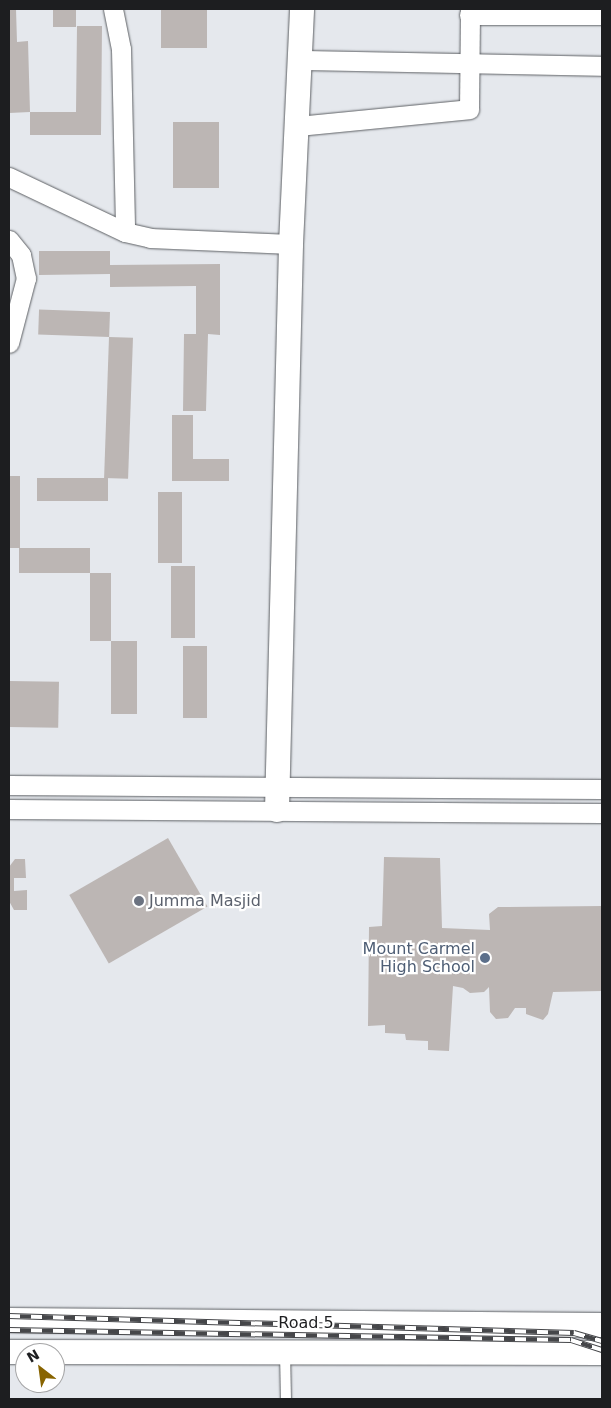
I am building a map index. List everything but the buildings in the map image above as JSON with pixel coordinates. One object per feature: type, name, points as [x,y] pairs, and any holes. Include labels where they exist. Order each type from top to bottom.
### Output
[{"type":"street","points":[[113,9],[121,48],[125,232]]},
{"type":"street","points":[[277,810],[290,244],[301,60],[302,9]]},
{"type":"street","points":[[297,126],[468,109],[470,12],[602,15]]},
{"type":"street","points":[[301,60],[602,66]]},
{"type":"street","points":[[9,177],[125,232],[150,238],[290,244]]},
{"type":"street","points":[[9,240],[21,255],[26,278],[9,343]]},
{"type":"street","points":[[9,785],[602,789]]},
{"type":"street","points":[[9,809],[602,812]]},
{"type":"street","name":"Road 5","points":[[9,1320],[602,1325]]},
{"type":"street","name":"Road 5","points":[[9,1352],[602,1353]]},
{"type":"lane","points":[[285,1352],[286,1399]]},
{"type":"railway","points":[[9,1316],[574,1333],[602,1341]]},
{"type":"railway","points":[[9,1330],[571,1340],[602,1350]]},
{"type":"place","name":"Jumma Masjid","points":[[139,901]]},
{"type":"place","name":"Mount Carmel High School","points":[[485,958]]}]
